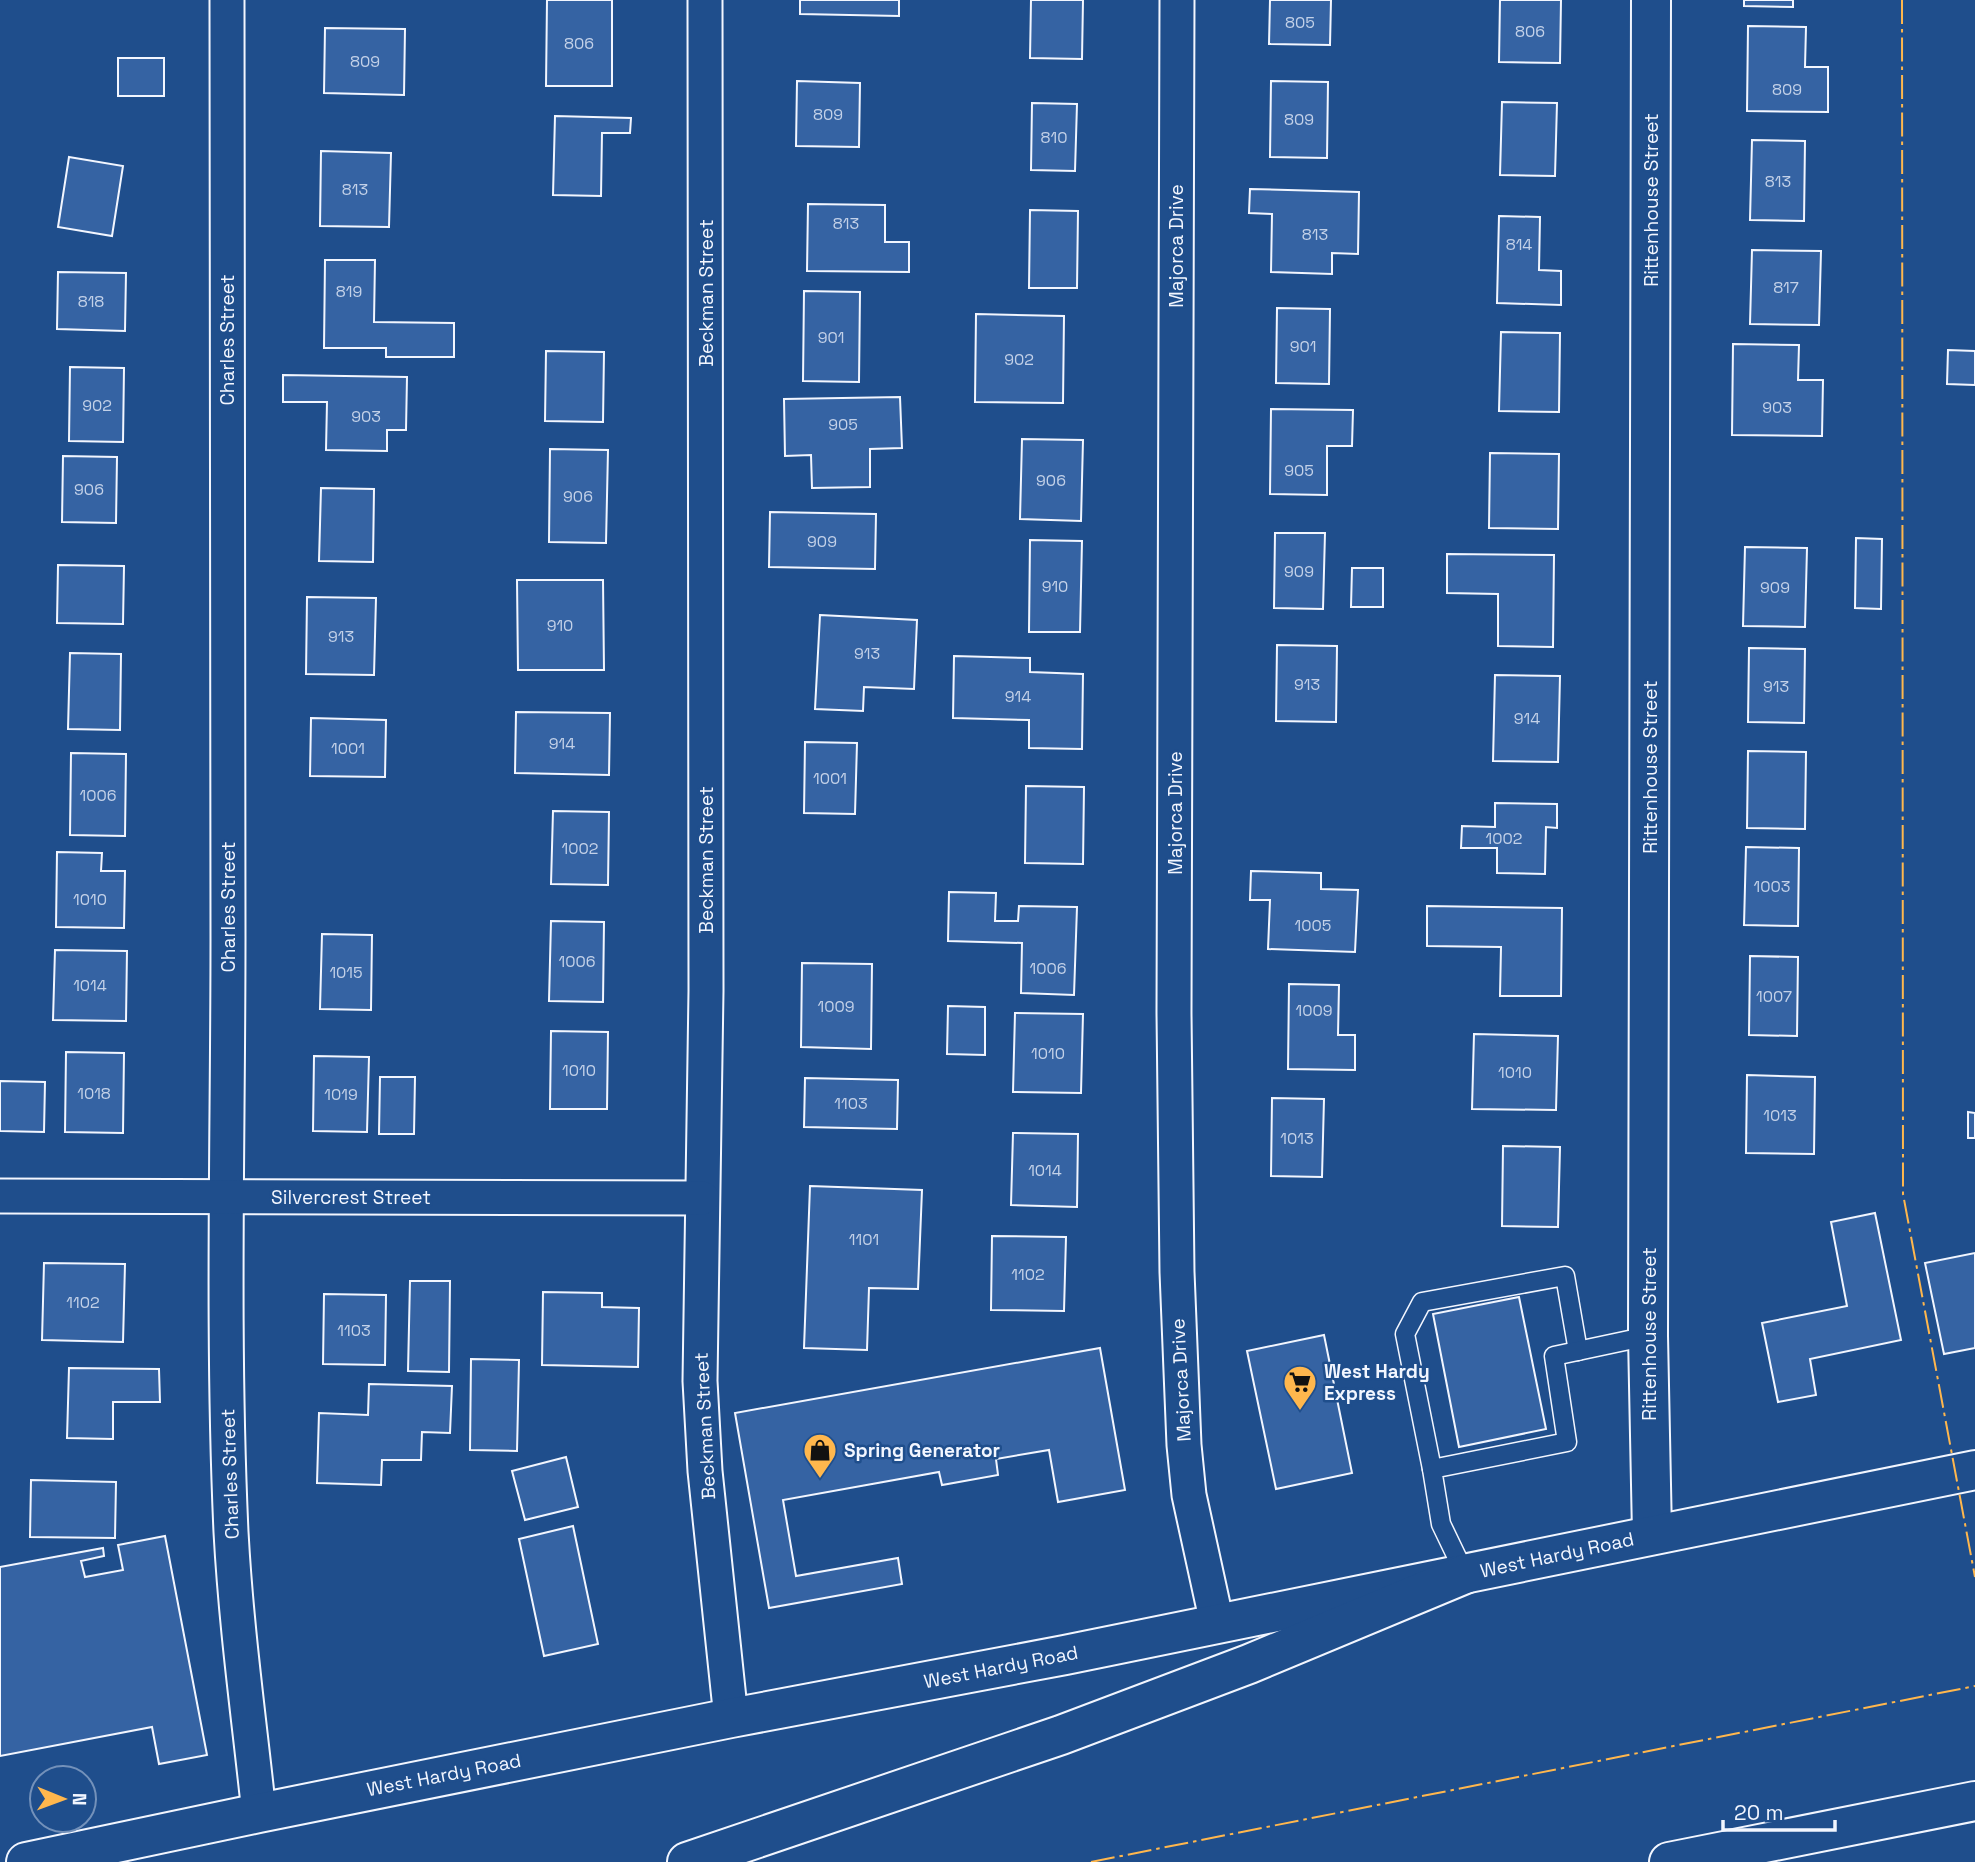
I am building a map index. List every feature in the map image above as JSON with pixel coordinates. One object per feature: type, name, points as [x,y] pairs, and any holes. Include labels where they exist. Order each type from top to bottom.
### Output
[{"type":"main road","name":"Rittenhouse Street","points":[[1651,0],[1648,1336],[1652,1534]]},
{"type":"main road","name":"West Hardy Road","points":[[26,1862],[731,1718],[1065,1655],[1975,1470]]},
{"type":"main road","points":[[687,1862],[1061,1735],[1250,1664],[1465,1574]]},
{"type":"main road","points":[[1669,1862],[1975,1801]]},
{"type":"street","name":"Charles Street","points":[[227,0],[228,967],[225,1197],[231,1535],[259,1813]]},
{"type":"street","name":"Beckman Street","points":[[705,0],[706,991],[700,1381],[705,1471],[731,1718]]},
{"type":"street","name":"Majorca Drive","points":[[1177,0],[1174,958],[1177,1272],[1184,1445],[1189,1495],[1217,1623]]},
{"type":"street","name":"Silvercrest Street","points":[[0,1196],[702,1198]]},
{"type":"lane","points":[[1465,1574],[1441,1524],[1405,1334],[1422,1302],[1565,1276],[1578,1351]]},
{"type":"lane","points":[[1432,1469],[1567,1442],[1554,1356],[1648,1336]]},
{"type":"building","points":[[547,0],[612,0],[612,86],[546,86]]},
{"type":"building","points":[[800,0],[899,0],[899,16],[800,14]]},
{"type":"building","points":[[1031,0],[1083,0],[1082,59],[1030,58]]},
{"type":"building","points":[[1270,0],[1331,0],[1330,45],[1269,44]]},
{"type":"building","points":[[1500,0],[1561,0],[1560,63],[1499,62]]},
{"type":"building","points":[[1744,0],[1793,0],[1793,7],[1744,6]]},
{"type":"building","points":[[1748,26],[1806,27],[1805,67],[1828,67],[1828,112],[1747,111]]},
{"type":"building","points":[[325,28],[405,29],[404,95],[324,93]]},
{"type":"building","points":[[118,58],[164,58],[164,96],[118,96]]},
{"type":"building","points":[[797,81],[860,83],[859,147],[796,146]]},
{"type":"building","points":[[1271,81],[1328,82],[1327,158],[1270,157]]},
{"type":"building","points":[[1502,102],[1557,103],[1555,176],[1500,175]]},
{"type":"building","points":[[1032,103],[1077,104],[1075,171],[1031,170]]},
{"type":"building","points":[[555,116],[631,118],[630,133],[602,133],[601,196],[553,195]]},
{"type":"building","points":[[1752,140],[1805,141],[1804,221],[1750,220]]},
{"type":"building","points":[[321,151],[391,153],[389,227],[320,226]]},
{"type":"building","points":[[69,157],[123,166],[112,236],[58,227]]},
{"type":"building","points":[[1250,189],[1359,192],[1358,254],[1332,253],[1332,274],[1271,272],[1272,214],[1249,213]]},
{"type":"building","points":[[808,204],[885,205],[885,242],[909,242],[909,272],[807,271]]},
{"type":"building","points":[[1030,210],[1078,211],[1077,288],[1029,288]]},
{"type":"building","points":[[1499,216],[1540,217],[1539,270],[1561,271],[1561,305],[1497,303]]},
{"type":"building","points":[[1752,250],[1821,251],[1819,325],[1750,324]]},
{"type":"building","points":[[325,260],[375,260],[374,322],[454,323],[454,357],[386,357],[386,348],[324,348]]},
{"type":"building","points":[[58,272],[126,273],[125,331],[57,329]]},
{"type":"building","points":[[804,291],[860,292],[859,382],[803,381]]},
{"type":"building","points":[[1277,308],[1330,309],[1329,384],[1276,383]]},
{"type":"building","points":[[976,314],[1064,316],[1063,403],[975,402]]},
{"type":"building","points":[[1501,332],[1560,333],[1559,412],[1499,411]]},
{"type":"building","points":[[1733,344],[1799,345],[1798,380],[1823,380],[1822,436],[1732,435]]},
{"type":"building","points":[[1948,350],[1975,351],[1975,385],[1947,384]]},
{"type":"building","points":[[546,351],[604,352],[603,422],[545,421]]},
{"type":"building","points":[[70,367],[124,368],[123,442],[69,441]]},
{"type":"building","points":[[283,375],[407,377],[406,430],[387,430],[387,451],[326,450],[327,402],[283,402]]},
{"type":"building","points":[[900,397],[902,448],[870,449],[870,487],[812,488],[811,455],[785,456],[784,399]]},
{"type":"building","points":[[1271,409],[1353,410],[1352,446],[1327,446],[1327,495],[1270,494]]},
{"type":"building","points":[[1022,439],[1083,440],[1081,521],[1020,519]]},
{"type":"building","points":[[550,449],[608,450],[606,543],[549,542]]},
{"type":"building","points":[[1490,453],[1559,454],[1558,529],[1489,528]]},
{"type":"building","points":[[63,456],[117,457],[116,523],[62,522]]},
{"type":"building","points":[[321,488],[374,489],[373,562],[319,561]]},
{"type":"building","points":[[770,512],[876,514],[875,569],[769,567]]},
{"type":"building","points":[[1275,533],[1325,533],[1323,609],[1274,608]]},
{"type":"building","points":[[1856,538],[1882,539],[1881,609],[1855,608]]},
{"type":"building","points":[[1030,540],[1082,541],[1080,632],[1029,632]]},
{"type":"building","points":[[1745,547],[1807,548],[1805,627],[1743,626]]},
{"type":"building","points":[[1447,554],[1554,555],[1553,647],[1498,646],[1498,594],[1447,593]]},
{"type":"building","points":[[58,565],[124,566],[123,624],[57,623]]},
{"type":"building","points":[[1352,568],[1383,568],[1383,607],[1351,607]]},
{"type":"building","points":[[517,580],[603,580],[604,670],[518,670]]},
{"type":"building","points":[[307,597],[376,598],[374,675],[306,674]]},
{"type":"building","points":[[820,615],[917,620],[914,689],[864,687],[863,711],[815,709]]},
{"type":"building","points":[[1277,645],[1337,646],[1336,722],[1276,721]]},
{"type":"building","points":[[1749,648],[1805,649],[1804,723],[1748,722]]},
{"type":"building","points":[[70,653],[121,654],[120,730],[68,729]]},
{"type":"building","points":[[954,656],[1030,658],[1030,672],[1083,674],[1082,749],[1029,748],[1029,720],[953,718]]},
{"type":"building","points":[[1495,675],[1560,676],[1558,762],[1493,761]]},
{"type":"building","points":[[516,712],[610,713],[609,775],[515,773]]},
{"type":"building","points":[[311,718],[386,720],[385,777],[310,776]]},
{"type":"building","points":[[805,742],[857,743],[855,814],[804,813]]},
{"type":"building","points":[[1748,751],[1806,752],[1805,829],[1747,828]]},
{"type":"building","points":[[71,753],[126,754],[125,836],[70,835]]},
{"type":"building","points":[[1026,786],[1084,787],[1083,864],[1025,863]]},
{"type":"building","points":[[1495,803],[1557,804],[1557,828],[1546,827],[1545,874],[1497,873],[1497,848],[1461,848],[1462,826],[1495,827]]},
{"type":"building","points":[[553,811],[609,812],[608,885],[551,884]]},
{"type":"building","points":[[1746,847],[1799,848],[1798,926],[1744,925]]},
{"type":"building","points":[[57,852],[102,853],[101,871],[125,871],[124,928],[56,927]]},
{"type":"building","points":[[1251,871],[1321,873],[1321,889],[1358,890],[1355,952],[1268,949],[1270,900],[1250,900]]},
{"type":"building","points":[[949,892],[996,893],[995,921],[1018,921],[1019,906],[1077,907],[1074,995],[1021,993],[1022,943],[948,941]]},
{"type":"building","points":[[1427,906],[1562,908],[1561,996],[1500,996],[1501,947],[1427,946]]},
{"type":"building","points":[[551,921],[604,922],[603,1002],[549,1001]]},
{"type":"building","points":[[322,934],[372,935],[371,1010],[320,1009]]},
{"type":"building","points":[[55,950],[127,951],[126,1021],[53,1020]]},
{"type":"building","points":[[1750,956],[1798,957],[1797,1036],[1749,1035]]},
{"type":"building","points":[[802,963],[872,964],[871,1049],[801,1047]]},
{"type":"building","points":[[1289,984],[1339,985],[1338,1035],[1355,1035],[1355,1070],[1288,1069]]},
{"type":"building","points":[[948,1006],[985,1007],[985,1055],[947,1054]]},
{"type":"building","points":[[1015,1013],[1083,1014],[1081,1093],[1013,1092]]},
{"type":"building","points":[[551,1031],[608,1032],[607,1109],[550,1109]]},
{"type":"building","points":[[1474,1034],[1558,1036],[1556,1110],[1472,1109]]},
{"type":"building","points":[[66,1052],[124,1053],[123,1133],[65,1132]]},
{"type":"building","points":[[314,1056],[369,1057],[367,1132],[313,1131]]},
{"type":"building","points":[[1747,1075],[1815,1077],[1814,1154],[1746,1153]]},
{"type":"building","points":[[380,1077],[415,1077],[414,1134],[379,1134]]},
{"type":"building","points":[[805,1078],[898,1080],[897,1129],[804,1127]]},
{"type":"building","points":[[0,1081],[45,1082],[44,1132],[0,1131]]},
{"type":"building","points":[[1272,1098],[1324,1099],[1322,1177],[1271,1176]]},
{"type":"building","points":[[1968,1112],[1975,1113],[1975,1138],[1968,1138]]},
{"type":"building","points":[[1013,1133],[1078,1134],[1077,1207],[1011,1205]]},
{"type":"building","points":[[1503,1146],[1560,1147],[1558,1227],[1502,1226]]},
{"type":"building","points":[[810,1186],[922,1190],[918,1289],[869,1288],[867,1350],[804,1348]]},
{"type":"building","points":[[1875,1213],[1901,1340],[1810,1359],[1816,1395],[1778,1402],[1762,1323],[1847,1306],[1831,1222]]},
{"type":"building","points":[[992,1236],[1066,1237],[1064,1311],[991,1310]]},
{"type":"building","points":[[1975,1253],[1975,1348],[1944,1354],[1925,1263]]},
{"type":"building","points":[[44,1263],[125,1264],[123,1342],[42,1340]]},
{"type":"building","points":[[410,1281],[450,1281],[449,1372],[408,1371]]},
{"type":"building","points":[[543,1292],[602,1293],[602,1307],[639,1308],[638,1367],[542,1365]]},
{"type":"building","points":[[324,1294],[386,1295],[385,1365],[323,1364]]},
{"type":"building","points":[[1519,1297],[1546,1429],[1459,1447],[1433,1314]]},
{"type":"building","name":"West Hardy Express","points":[[1324,1335],[1352,1473],[1276,1489],[1247,1351]]},
{"type":"building","name":"Spring Generator","points":[[1100,1348],[1125,1490],[1058,1502],[1049,1450],[996,1459],[998,1475],[942,1485],[939,1472],[783,1500],[796,1576],[898,1558],[902,1584],[769,1608],[735,1413]]},
{"type":"building","points":[[471,1359],[519,1360],[517,1451],[470,1450]]},
{"type":"building","points":[[69,1368],[159,1369],[160,1402],[113,1402],[113,1439],[67,1438]]},
{"type":"building","points":[[369,1384],[452,1386],[450,1433],[422,1432],[421,1460],[382,1460],[381,1485],[317,1483],[319,1413],[368,1415]]},
{"type":"building","points":[[566,1457],[578,1507],[525,1520],[512,1471]]},
{"type":"building","points":[[31,1480],[116,1482],[115,1538],[30,1537]]},
{"type":"building","points":[[573,1526],[598,1644],[544,1656],[519,1539]]},
{"type":"building","points":[[165,1536],[207,1755],[159,1764],[152,1727],[0,1756],[0,1567],[103,1548],[104,1556],[81,1561],[85,1577],[123,1570],[118,1545]]},
{"type":"power","points":[[1902,0],[1903,1194],[1975,1577]]},
{"type":"power","points":[[1091,1862],[1975,1686]]},
{"type":"place","name":"West Hardy Express","points":[[1300,1412]]},
{"type":"place","name":"Spring Generator","points":[[820,1480]]}]
